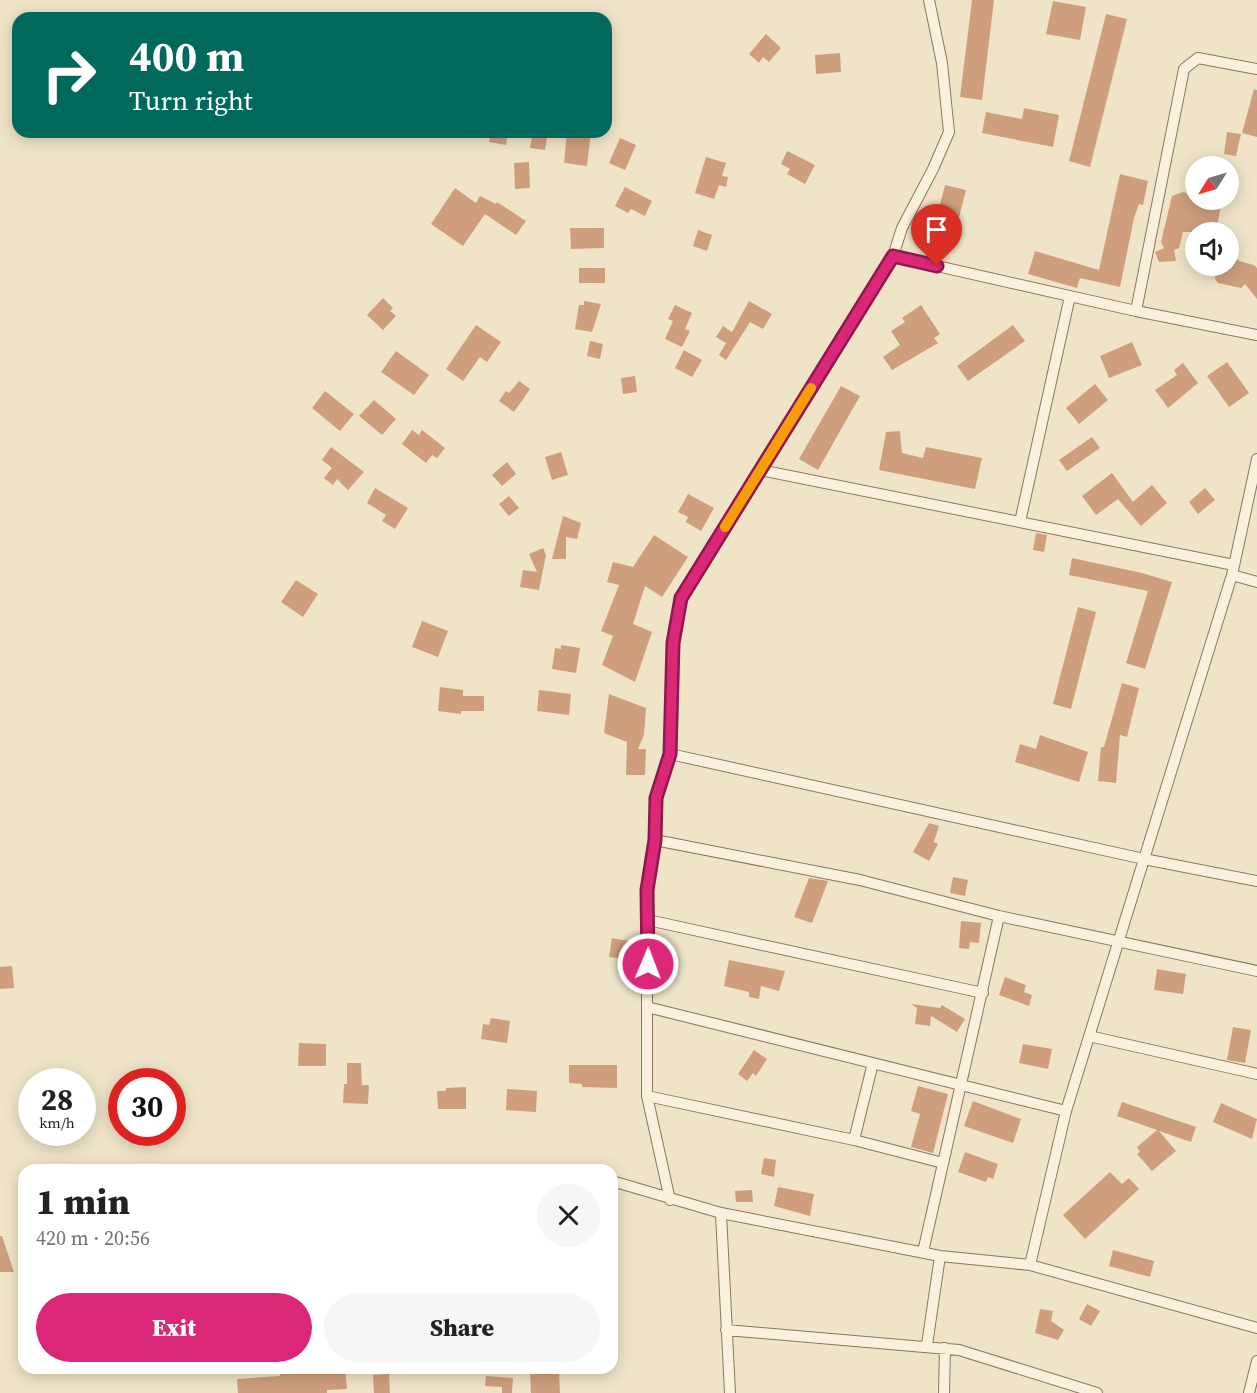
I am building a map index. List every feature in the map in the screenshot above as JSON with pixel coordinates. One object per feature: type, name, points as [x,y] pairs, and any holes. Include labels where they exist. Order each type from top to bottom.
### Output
[{"type":"street","points":[[670,1200],[647,1096],[647,890],[655,840],[656,798],[670,754],[673,643],[681,598],[893,256],[902,228],[933,169],[949,132],[942,63],[929,0]]},
{"type":"street","points":[[1136,311],[1184,69],[1198,58],[1257,69]]},
{"type":"street","points":[[893,256],[1136,311],[1257,334]]},
{"type":"street","points":[[1020,522],[1070,296]]},
{"type":"street","points":[[1030,1264],[1066,1111],[1233,570],[1257,459]]},
{"type":"street","points":[[760,470],[1020,522],[1233,570],[1257,582]]},
{"type":"street","points":[[670,754],[1144,859],[1257,881]]},
{"type":"street","points":[[655,840],[860,880],[999,916],[1257,971]]},
{"type":"street","points":[[923,1252],[963,1086],[999,916]]},
{"type":"street","points":[[648,920],[983,993]]},
{"type":"street","points":[[647,1007],[1066,1111]]},
{"type":"street","points":[[1089,1036],[1257,1074]]},
{"type":"street","points":[[854,1140],[873,1063]]},
{"type":"street","points":[[647,1096],[854,1140],[943,1163]]},
{"type":"street","points":[[618,1184],[721,1213],[940,1256],[1030,1264],[1257,1328]]},
{"type":"street","points":[[721,1213],[729,1393]]},
{"type":"street","points":[[927,1345],[940,1256]]},
{"type":"street","points":[[726,1330],[927,1345],[959,1350],[1097,1393]]},
{"type":"street","points":[[944,1393],[945,1348]]},
{"type":"street","points":[[1249,1393],[1257,1361]]},
{"type":"building","points":[[972,0],[994,0],[982,100],[960,97]]},
{"type":"building","points":[[1053,1],[1086,7],[1080,40],[1046,34]]},
{"type":"building","points":[[1106,14],[1127,19],[1090,167],[1069,161]]},
{"type":"building","points":[[766,34],[781,48],[769,62],[763,57],[759,63],[749,54]]},
{"type":"building","points":[[840,53],[841,72],[816,74],[815,55]]},
{"type":"building","points":[[1254,89],[1257,90],[1257,137],[1242,133]]},
{"type":"building","points":[[1024,108],[1059,115],[1053,147],[982,133],[986,112],[1022,119]]},
{"type":"building","points":[[1227,132],[1241,134],[1236,156],[1224,154]]},
{"type":"building","points":[[490,138],[507,138],[506,145],[489,142]]},
{"type":"building","points":[[532,138],[547,138],[545,150],[530,148]]},
{"type":"building","points":[[566,138],[590,138],[587,166],[564,163]]},
{"type":"building","points":[[620,138],[636,145],[625,170],[609,163]]},
{"type":"building","points":[[787,151],[815,165],[805,184],[787,174],[790,169],[781,164]]},
{"type":"building","points":[[706,157],[726,163],[722,176],[728,177],[726,187],[719,185],[714,199],[695,193]]},
{"type":"building","points":[[529,162],[530,188],[515,189],[514,163]]},
{"type":"building","points":[[1120,174],[1148,181],[1143,205],[1139,204],[1134,218],[1120,287],[1080,278],[1077,288],[1028,274],[1035,251],[1099,270]]},
{"type":"building","points":[[945,185],[966,190],[951,249],[930,243]]},
{"type":"building","points":[[625,187],[652,201],[645,216],[631,209],[628,213],[615,206]]},
{"type":"building","points":[[455,188],[476,203],[480,196],[496,204],[497,202],[526,221],[516,235],[485,214],[463,246],[431,224]]},
{"type":"building","points":[[1185,193],[1185,210],[1220,210],[1218,222],[1185,222],[1185,232],[1183,232],[1179,248],[1174,250],[1176,261],[1159,262],[1155,252],[1164,248],[1161,242],[1172,196]]},
{"type":"building","points":[[570,228],[604,228],[604,248],[571,249]]},
{"type":"building","points":[[698,230],[712,235],[707,251],[693,246]]},
{"type":"building","points":[[1239,261],[1254,265],[1257,268],[1257,299],[1245,284],[1241,288],[1218,283],[1215,276],[1239,276]]},
{"type":"building","points":[[579,268],[605,268],[605,283],[579,283]]},
{"type":"building","points":[[383,298],[393,308],[390,311],[396,316],[383,330],[367,315]]},
{"type":"building","points":[[584,301],[601,304],[592,332],[575,329],[579,305],[584,305]]},
{"type":"building","points":[[749,301],[772,314],[763,329],[750,322],[726,360],[719,355],[726,343],[716,337],[723,326],[732,332]]},
{"type":"building","points":[[675,305],[692,313],[685,329],[690,331],[682,347],[665,339],[673,321],[668,319]]},
{"type":"building","points":[[921,305],[940,334],[934,338],[938,343],[892,370],[883,357],[900,345],[891,331],[905,322],[902,318]]},
{"type":"building","points":[[476,325],[501,342],[487,362],[480,357],[463,381],[446,369]]},
{"type":"building","points":[[1013,325],[1025,341],[968,381],[957,366]]},
{"type":"building","points":[[590,341],[603,344],[600,359],[587,356]]},
{"type":"building","points":[[1132,342],[1142,365],[1109,378],[1100,356]]},
{"type":"building","points":[[684,350],[702,360],[692,377],[675,368]]},
{"type":"building","points":[[396,351],[429,375],[414,395],[381,372]]},
{"type":"building","points":[[1227,362],[1249,393],[1229,407],[1207,376]]},
{"type":"building","points":[[1183,363],[1198,383],[1168,408],[1155,390],[1177,375],[1174,370]]},
{"type":"building","points":[[635,376],[637,392],[623,394],[621,378]]},
{"type":"building","points":[[519,381],[530,389],[514,412],[499,401],[506,391],[509,393]]},
{"type":"building","points":[[1095,384],[1108,400],[1079,424],[1066,408]]},
{"type":"building","points":[[841,386],[860,396],[818,470],[799,459]]},
{"type":"building","points":[[325,391],[354,414],[340,431],[312,408]]},
{"type":"building","points":[[374,400],[396,419],[382,435],[359,416]]},
{"type":"building","points":[[412,430],[419,435],[422,430],[445,448],[437,458],[432,455],[426,463],[402,444]]},
{"type":"building","points":[[900,431],[902,453],[923,458],[926,447],[982,458],[975,489],[879,470],[886,432]]},
{"type":"building","points":[[1092,437],[1100,448],[1067,471],[1059,460]]},
{"type":"building","points":[[331,447],[364,472],[348,490],[337,479],[333,485],[324,478],[332,468],[322,460]]},
{"type":"building","points":[[561,452],[568,475],[552,480],[545,457]]},
{"type":"building","points":[[507,462],[516,474],[502,486],[492,475]]},
{"type":"building","points":[[1112,473],[1133,502],[1152,485],[1167,503],[1141,526],[1118,499],[1096,515],[1082,496]]},
{"type":"building","points":[[375,488],[408,508],[395,529],[382,521],[386,515],[367,503]]},
{"type":"building","points":[[1205,488],[1215,500],[1198,514],[1189,502]]},
{"type":"building","points":[[688,494],[714,508],[701,531],[686,522],[688,517],[678,512]]},
{"type":"building","points":[[509,496],[519,508],[509,516],[499,504]]},
{"type":"building","points":[[563,516],[581,523],[577,539],[566,537],[566,559],[552,559]]},
{"type":"building","points":[[1036,533],[1047,535],[1044,552],[1033,550]]},
{"type":"building","points":[[654,535],[688,557],[662,597],[645,586],[633,624],[652,632],[635,682],[602,665],[613,636],[601,631],[619,585],[607,582],[613,562],[633,567]]},
{"type":"building","points":[[543,548],[546,555],[539,590],[520,587],[523,570],[537,572],[529,554]]},
{"type":"building","points":[[1072,558],[1172,582],[1145,669],[1126,663],[1148,591],[1069,575]]},
{"type":"building","points":[[296,580],[318,594],[303,617],[281,602]]},
{"type":"building","points":[[1078,607],[1096,612],[1071,709],[1053,704]]},
{"type":"building","points":[[422,621],[448,631],[438,657],[412,647]]},
{"type":"building","points":[[561,645],[580,648],[576,673],[552,669],[555,648],[561,649]]},
{"type":"building","points":[[1122,683],[1139,688],[1127,737],[1120,735],[1116,783],[1098,781],[1101,747],[1104,747]]},
{"type":"building","points":[[440,687],[463,690],[463,696],[484,696],[484,711],[461,711],[461,714],[438,711]]},
{"type":"building","points":[[539,690],[571,694],[569,715],[537,711]]},
{"type":"building","points":[[609,694],[646,708],[644,735],[638,749],[646,749],[645,775],[626,775],[627,742],[604,733]]},
{"type":"building","points":[[1040,735],[1088,752],[1079,782],[1015,762],[1020,744],[1036,749]]},
{"type":"building","points":[[929,823],[939,826],[934,842],[938,844],[929,861],[913,852]]},
{"type":"building","points":[[953,877],[968,880],[965,896],[950,893]]},
{"type":"building","points":[[809,878],[828,881],[812,923],[794,917]]},
{"type":"building","points":[[961,921],[981,923],[979,943],[970,942],[969,949],[959,948]]},
{"type":"building","points":[[612,938],[628,941],[625,959],[609,957]]},
{"type":"building","points":[[729,960],[785,971],[779,991],[761,986],[759,999],[749,997],[749,992],[724,986]]},
{"type":"building","points":[[12,966],[14,988],[0,989],[0,967]]},
{"type":"building","points":[[1157,969],[1186,974],[1183,994],[1154,990]]},
{"type":"building","points":[[1005,977],[1026,985],[1024,992],[1032,995],[1029,1006],[999,995]]},
{"type":"building","points":[[911,1004],[940,1008],[942,1005],[965,1019],[957,1032],[931,1016],[930,1026],[915,1024],[917,1008]]},
{"type":"building","points":[[491,1018],[510,1021],[507,1043],[481,1039],[483,1024],[489,1025]]},
{"type":"building","points":[[1233,1027],[1251,1030],[1245,1063],[1227,1060]]},
{"type":"building","points":[[299,1043],[326,1044],[326,1066],[298,1066]]},
{"type":"building","points":[[1023,1044],[1052,1049],[1048,1069],[1019,1063]]},
{"type":"building","points":[[754,1050],[767,1059],[756,1076],[753,1073],[747,1081],[738,1074]]},
{"type":"building","points":[[347,1063],[361,1063],[362,1085],[369,1085],[368,1104],[343,1103],[344,1084],[347,1084]]},
{"type":"building","points":[[569,1065],[617,1065],[617,1088],[582,1087],[582,1084],[569,1083]]},
{"type":"building","points":[[918,1086],[948,1094],[933,1153],[911,1147],[920,1114],[911,1111]]},
{"type":"building","points":[[466,1087],[466,1109],[438,1109],[437,1091]]},
{"type":"building","points":[[507,1089],[537,1091],[536,1112],[506,1110]]},
{"type":"building","points":[[973,1101],[1021,1119],[1013,1143],[964,1126]]},
{"type":"building","points":[[1122,1102],[1196,1127],[1191,1142],[1159,1131],[1176,1151],[1152,1171],[1137,1154],[1140,1152],[1137,1147],[1157,1130],[1117,1116]]},
{"type":"building","points":[[1221,1103],[1257,1119],[1252,1139],[1213,1122]]},
{"type":"building","points":[[965,1152],[998,1164],[993,1179],[988,1177],[986,1182],[958,1172]]},
{"type":"building","points":[[764,1158],[776,1160],[774,1177],[761,1174]]},
{"type":"building","points":[[1110,1172],[1122,1184],[1129,1178],[1139,1189],[1085,1239],[1063,1215]]},
{"type":"building","points":[[778,1187],[814,1194],[810,1216],[774,1206]]},
{"type":"building","points":[[752,1190],[753,1202],[736,1202],[735,1191]]},
{"type":"building","points":[[0,1236],[2,1236],[14,1272],[0,1272]]},
{"type":"building","points":[[1113,1250],[1154,1261],[1150,1277],[1109,1266]]},
{"type":"building","points":[[1087,1304],[1100,1311],[1091,1326],[1079,1319]]},
{"type":"building","points":[[1040,1309],[1053,1311],[1051,1321],[1064,1330],[1058,1340],[1035,1333]]},
{"type":"building","points":[[280,1374],[346,1374],[347,1389],[327,1390],[327,1393],[238,1393],[237,1379],[280,1376]]},
{"type":"building","points":[[389,1374],[390,1393],[374,1393],[373,1375]]},
{"type":"building","points":[[530,1374],[559,1374],[560,1393],[531,1393]]},
{"type":"building","points":[[486,1376],[513,1378],[512,1393],[502,1393],[502,1387],[485,1386]]},
{"type":"slow traffic","points":[[725,527],[811,388]]},
{"type":"route","points":[[648,964],[647,890],[655,840],[656,798],[670,754],[673,643],[681,598],[893,256],[937,266]]}]
